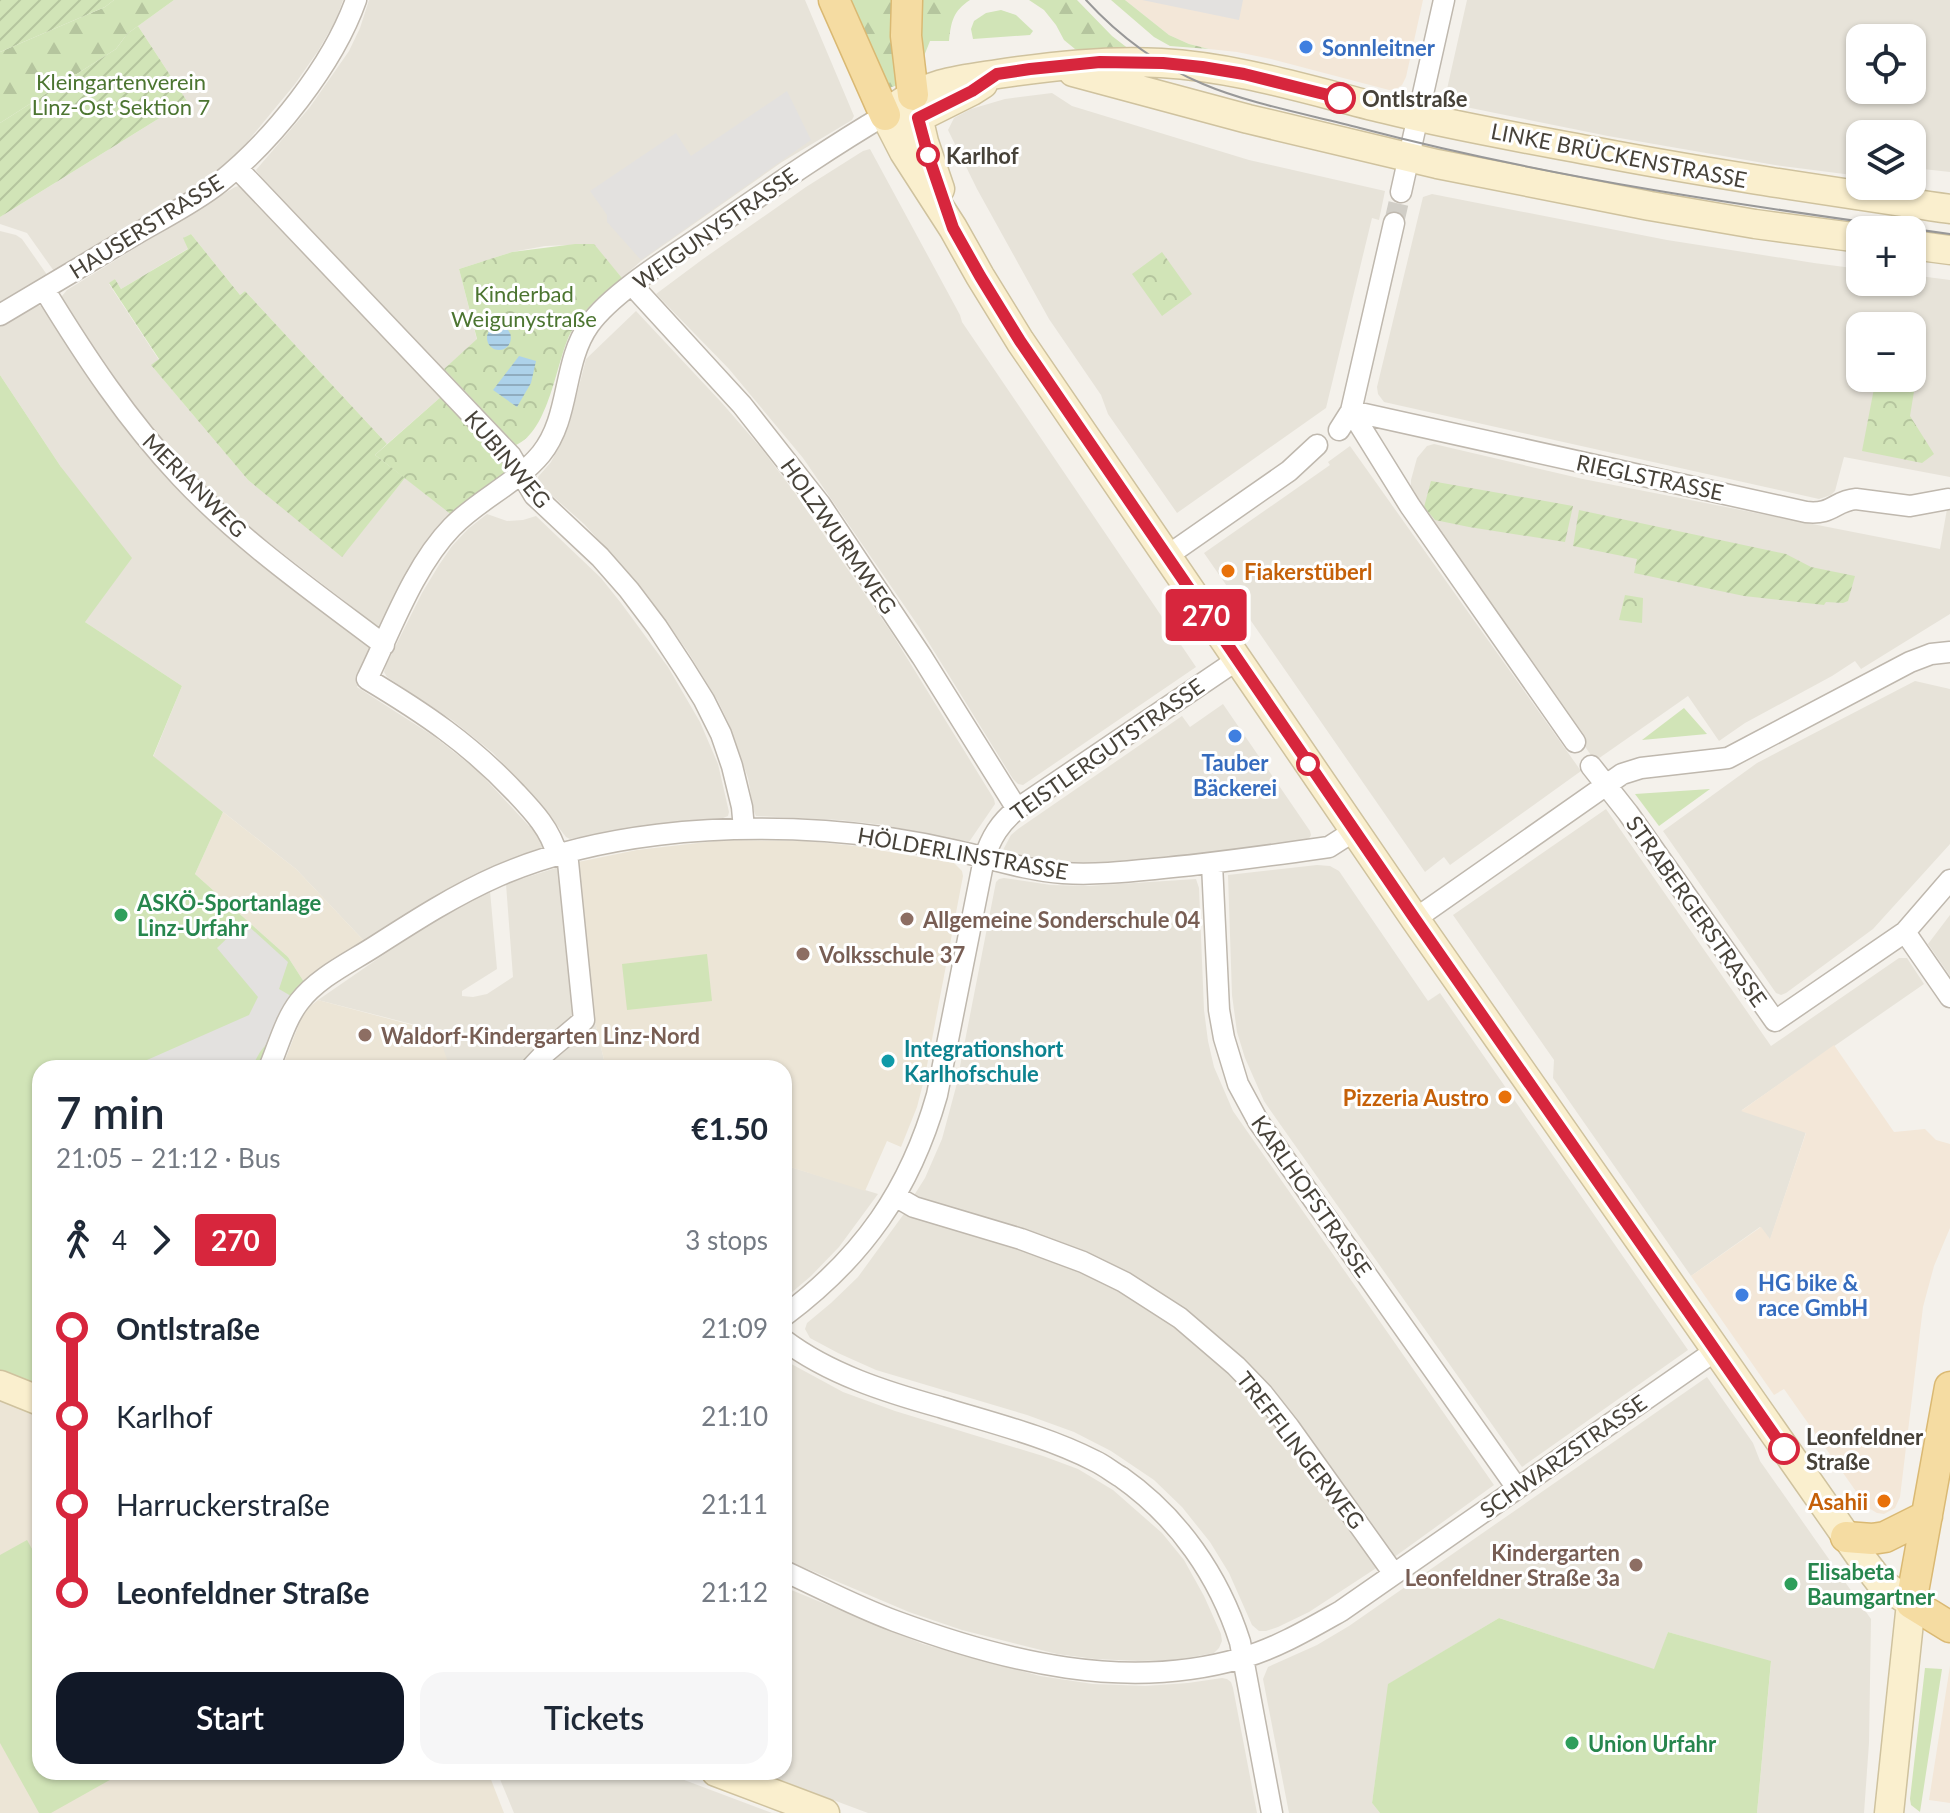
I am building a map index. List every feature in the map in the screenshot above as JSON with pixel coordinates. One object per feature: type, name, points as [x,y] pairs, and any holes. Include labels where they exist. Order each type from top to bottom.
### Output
[{"type":"main road","points":[[834,0],[885,115],[919,177],[1020,341],[1354,831],[1846,1537],[1880,1582],[1950,1627]]},
{"type":"main road","points":[[907,0],[906,36],[916,106],[928,155],[953,228]]},
{"type":"main road","name":"LINKE BRÜCKENSTRASSE","points":[[885,115],[916,106],[926,88],[968,77],[1130,62],[1202,67],[1244,74],[1418,116],[1594,151],[1763,181],[1950,209]]},
{"type":"main road","name":"LINKE BRÜCKENSTRASSE","points":[[1053,67],[1248,119],[1409,157],[1650,206],[1846,236]]},
{"type":"main road","points":[[1926,247],[1950,250]]},
{"type":"main road","points":[[0,1385],[32,1398]]},
{"type":"main road","points":[[1889,1813],[1911,1603],[1949,1400]]},
{"type":"main road","points":[[1846,1537],[1885,1537],[1927,1516]]},
{"type":"main road","points":[[737,1780],[825,1813]]},
{"type":"street","name":"HAUSERSTRASSE","points":[[0,315],[216,185],[237,168],[269,135],[315,77],[347,25],[356,0]]},
{"type":"street","points":[[1401,192],[1444,0]]},
{"type":"street","name":"WEIGUNYSTRASSE","points":[[562,853],[530,809],[477,754],[437,723],[367,679],[437,543],[472,509],[521,474],[543,451],[559,416],[578,344],[590,323],[632,285],[813,160],[885,115]]},
{"type":"street","name":"KUBINWEG","points":[[237,168],[511,456],[534,495],[600,557],[629,590],[704,700],[732,766],[744,829]]},
{"type":"street","points":[[1339,430],[1351,411],[1394,223]]},
{"type":"street","name":"HOLZWURMWEG","points":[[632,285],[742,405],[820,504],[929,668],[1017,809]]},
{"type":"street","name":"MERIANWEG","points":[[44,289],[107,387],[182,478],[279,566],[384,645]]},
{"type":"street","points":[[1351,411],[1410,506],[1575,742]]},
{"type":"street","name":"RIEGLSTRASSE","points":[[1351,411],[1806,512],[1830,510],[1848,499],[1910,506],[1948,499]]},
{"type":"street","points":[[1167,556],[1289,471],[1317,445]]},
{"type":"street","points":[[1415,919],[1622,774],[1641,768],[1728,758],[1910,662],[1931,654],[1950,652]]},
{"type":"street","name":"TEISTLERGUTSTRASSE","points":[[792,1310],[840,1269],[877,1224],[919,1151],[937,1095],[984,859],[1002,821],[1237,660]]},
{"type":"street","name":"STRABERGERSTRASSE","points":[[1591,766],[1636,824],[1775,1021],[1905,932]]},
{"type":"street","name":"HÖLDERLINSTRASSE","points":[[272,1060],[297,1004],[320,982],[464,892],[562,853],[632,839],[744,829],[826,831],[956,851],[1020,868],[1093,874],[1212,864],[1329,847],[1354,831]]},
{"type":"street","points":[[538,1060],[584,1020],[562,853]]},
{"type":"street","name":"KARLHOFSTRASSE","points":[[1212,864],[1219,1010],[1238,1084],[1258,1121],[1517,1488]]},
{"type":"street","points":[[1950,880],[1905,932],[1950,997]]},
{"type":"street","name":"TREFFLINGERWEG","points":[[895,1196],[914,1207],[1021,1239],[1083,1262],[1124,1282],[1180,1318],[1236,1366],[1263,1394],[1394,1574]]},
{"type":"street","points":[[792,1346],[849,1377],[1055,1443],[1098,1462],[1157,1506],[1179,1529],[1201,1560],[1235,1628],[1272,1813]]},
{"type":"street","name":"SCHWARZSTRASSE","points":[[792,1575],[899,1622],[1029,1661],[1117,1674],[1157,1673],[1243,1658],[1305,1632],[1341,1611],[1715,1351]]},
{"type":"shaded area","points":[[174,0],[343,0],[336,20],[318,51],[248,141],[250,143],[191,192],[56,274],[27,233],[0,224],[0,217],[187,101],[138,26]]},
{"type":"shaded area","points":[[369,0],[805,0],[854,116],[782,162],[641,261],[622,278],[593,244],[545,246],[512,252],[459,269],[477,340],[444,369],[256,170],[310,107],[349,51]]},
{"type":"shaded area","name":"Sonnleitner","points":[[1125,0],[1423,0],[1406,77],[1402,85],[1389,90],[1271,59],[1189,44],[1169,35]]},
{"type":"shaded area","points":[[1142,0],[1243,0],[1239,20]]},
{"type":"shaded area","points":[[1467,0],[1950,0],[1950,172],[1926,169],[1926,120],[1846,120],[1846,174],[1608,136],[1446,102]]},
{"type":"shaded area","points":[[787,91],[811,140],[641,260],[607,222],[607,215],[590,191],[676,133],[691,156]]},
{"type":"shaded area","points":[[1052,93],[1072,106],[1249,160],[1385,191],[1379,220],[1372,218],[1326,408],[1177,513],[1108,414],[1101,395],[1049,319],[948,130],[954,118],[971,109],[1005,99]]},
{"type":"shaded area","points":[[870,149],[962,322],[1196,667],[1023,785],[1013,779],[919,627],[803,458],[729,369],[656,294],[806,187]]},
{"type":"shaded area","points":[[239,186],[443,395],[387,444],[245,291],[240,295],[191,234],[183,238],[189,248],[121,289],[115,279],[109,284],[159,360],[152,366],[248,480],[342,556],[405,478],[453,516],[381,627],[260,536],[207,489],[134,406],[62,299],[67,290]]},
{"type":"shaded area","points":[[1432,194],[1667,240],[1846,267],[1846,296],[1926,296],[1926,277],[1950,280],[1950,477],[1844,457],[1835,491],[1819,499],[1384,402],[1377,387],[1423,197]]},
{"type":"shaded area","points":[[0,231],[22,239],[50,279],[0,309]]},
{"type":"shaded area","points":[[36,305],[46,309],[100,389],[367,642],[370,659],[357,687],[435,737],[478,771],[529,826],[532,825],[544,842],[543,848],[367,944],[296,869],[153,757],[182,686],[85,622],[61,467],[0,375],[0,324]]},
{"type":"shaded area","points":[[636,311],[761,448],[891,632],[994,799],[995,804],[969,842],[884,825],[756,816],[748,778],[729,724],[688,652],[625,569],[584,524],[538,483],[538,477],[551,462],[569,425],[586,359]]},
{"type":"shaded area","points":[[1434,444],[1583,479],[1940,549],[1947,509],[1950,509],[1950,614],[1861,669],[1855,661],[1719,741],[1688,696],[1595,761],[1411,495],[1415,492],[1411,488],[1411,480],[1417,458],[1427,446]]},
{"type":"shaded area","points":[[1350,446],[1581,771],[1450,865],[1444,857],[1425,872],[1204,553],[1330,465],[1328,462]]},
{"type":"shaded area","points":[[487,514],[507,521],[536,516],[601,578],[621,603],[668,667],[700,722],[718,764],[728,816],[570,839],[493,753],[452,720],[387,677],[384,672],[386,665],[439,565],[468,529]]},
{"type":"shaded area","points":[[1915,681],[1950,689],[1950,844],[1873,929],[1786,993],[1776,993],[1663,831],[1757,763]]},
{"type":"shaded area","points":[[1223,704],[1310,831],[1309,839],[1248,849],[1112,862],[1070,863],[1002,852],[1018,829],[1182,716],[1190,727]]},
{"type":"shaded area","points":[[1606,809],[1771,1046],[1899,958],[1907,958],[1924,984],[1742,1110],[1806,1132],[1770,1240],[1760,1227],[1691,1276],[1553,1078],[1554,1060],[1453,915]]},
{"type":"shaded area","points":[[223,812],[296,869],[367,944],[304,982],[288,957],[195,874]]},
{"type":"shaded area","points":[[724,840],[808,841],[954,863],[962,871],[917,1107],[901,1147],[887,1141],[865,1191],[792,1168],[792,1060],[604,1060],[593,1014],[578,862],[637,850]]},
{"type":"shaded area","points":[[562,866],[576,1017],[538,1043],[524,1060],[447,1060],[438,1040],[423,1027],[318,1000],[431,922],[490,891],[497,969],[462,991],[462,996],[487,994],[513,977],[506,884]]},
{"type":"shaded area","points":[[1330,866],[1339,871],[1428,1001],[1440,993],[1688,1350],[1522,1467],[1264,1101],[1245,1058],[1237,1032],[1232,995],[1228,875]]},
{"type":"shaded area","points":[[1004,878],[1051,885],[1088,886],[1196,879],[1208,1041],[1214,1067],[1233,1111],[1494,1485],[1393,1558],[1185,1311],[913,1197],[942,1139],[956,1087],[996,882]]},
{"type":"shaded area","points":[[1950,915],[1950,976],[1928,944]]},
{"type":"shaded area","points":[[244,922],[288,962],[279,989],[291,996],[273,1036],[256,1060],[147,1060],[249,1015],[258,997],[217,948]]},
{"type":"shaded area","name":"Waldorf-Kindergarten Linz-Nord","points":[[318,1000],[431,1030],[447,1060],[285,1060],[304,1011]]},
{"type":"shaded area","points":[[593,1014],[604,1060],[553,1060],[589,1025]]},
{"type":"shaded area","points":[[1834,1045],[1894,1132],[1925,1129],[1936,1140],[1950,1144],[1950,1228],[1934,1266],[1923,1307],[1900,1497],[1895,1508],[1884,1514],[1867,1507],[1784,1389],[1774,1395],[1691,1276],[1761,1227],[1770,1239],[1806,1133],[1741,1111]]},
{"type":"shaded area","points":[[792,1167],[878,1194],[839,1247],[792,1292]]},
{"type":"shaded area","points":[[906,1211],[1035,1250],[1134,1294],[1234,1369],[1381,1565],[1309,1612],[1278,1627],[1259,1631],[1252,1625],[1229,1573],[1210,1542],[1182,1507],[1154,1480],[1111,1451],[1074,1432],[1027,1415],[876,1370],[810,1338],[805,1329],[807,1323],[858,1277]]},
{"type":"shaded area","points":[[792,1364],[843,1392],[1043,1456],[1078,1469],[1113,1490],[1162,1533],[1184,1560],[1204,1596],[1222,1641],[1214,1653],[1176,1660],[1095,1659],[1057,1654],[962,1630],[909,1612],[792,1562]]},
{"type":"shaded area","points":[[1707,1377],[1753,1443],[1760,1461],[1871,1619],[1869,1743],[1864,1813],[1757,1813],[1771,1662],[1668,1632],[1655,1670],[1499,1618],[1389,1684],[1372,1803],[1380,1813],[1289,1813],[1263,1679],[1268,1667],[1317,1645],[1349,1626]]},
{"type":"shaded area","points":[[0,1394],[32,1407],[32,1780],[491,1780],[504,1813],[0,1813]]},
{"type":"shaded area","points":[[792,1590],[923,1644],[1040,1676],[1093,1684],[1145,1686],[1227,1679],[1233,1688],[1257,1813],[868,1813],[779,1780],[792,1780]]},
{"type":"shaded area","points":[[1950,1666],[1950,1803],[1929,1800]]},
{"type":"shaded area","points":[[500,1780],[684,1780],[772,1813],[514,1813]]},
{"type":"green space","name":"Kleingartenverein Linz-Ost Sektion 7","points":[[0,0],[114,0],[105,7],[0,52]]},
{"type":"green space","points":[[114,0],[174,0],[127,34],[116,49],[0,123],[0,52],[105,7]]},
{"type":"green space","points":[[848,0],[900,0],[898,85],[886,89]]},
{"type":"green space","points":[[921,0],[970,0],[954,18],[949,41],[930,41],[924,56],[919,50]]},
{"type":"green space","points":[[1029,0],[1077,0],[1112,36],[1134,53],[1075,49],[1064,40],[1044,10]]},
{"type":"green space","points":[[1111,0],[1125,0],[1169,35],[1209,49],[1170,46],[1154,37]]},
{"type":"green space","points":[[1001,10],[1016,15],[1033,31],[1030,35],[973,39],[971,29],[974,21],[986,13]]},
{"type":"green space","name":"Kleingartenverein Linz-Ost Sektion 7","points":[[138,26],[187,101],[0,217],[0,123],[116,49],[127,34]]},
{"type":"green space","points":[[191,234],[240,295],[245,291],[387,444],[375,455],[405,478],[342,557],[248,480],[151,365],[159,359],[109,283],[115,279],[121,289],[188,249],[183,238]]},
{"type":"green space","name":"Kinderbad Weigunystraße","points":[[594,244],[622,278],[580,317],[565,347],[544,411],[527,437],[516,445],[444,369],[477,339],[459,269],[512,252]]},
{"type":"green space","points":[[1162,252],[1192,294],[1162,316],[1132,274]]},
{"type":"green space","name":"ASKÖ-Sportanlage Linz-Urfahr","points":[[0,375],[61,467],[132,558],[85,622],[182,686],[153,756],[223,812],[195,874],[288,957],[304,982],[292,996],[264,1060],[32,1060],[32,1385],[0,1374]]},
{"type":"green space","points":[[1873,392],[1914,392],[1910,416],[1934,454],[1922,463],[1862,451]]},
{"type":"green space","points":[[443,395],[504,457],[509,472],[453,516],[375,455]]},
{"type":"green space","points":[[1431,481],[1573,506],[1565,542],[1435,520],[1424,507]]},
{"type":"green space","points":[[1579,510],[1786,554],[1811,567],[1855,576],[1848,601],[1826,602],[1824,605],[1744,596],[1634,573],[1637,559],[1573,546]]},
{"type":"green space","points":[[1625,595],[1643,598],[1642,623],[1619,620]]},
{"type":"green space","points":[[1684,708],[1707,734],[1642,740]]},
{"type":"green space","points":[[1710,789],[1659,826],[1635,794]]},
{"type":"green space","points":[[707,954],[712,1001],[627,1010],[622,964]]},
{"type":"green space","points":[[27,1540],[32,1549],[32,1780],[110,1780],[51,1813],[39,1813],[0,1743],[0,1555]]},
{"type":"green space","name":"Union Urfahr","points":[[1499,1618],[1654,1669],[1668,1632],[1771,1661],[1757,1813],[1380,1813],[1372,1803],[1388,1684]]},
{"type":"green space","points":[[1925,1668],[1942,1669],[1920,1812],[1911,1805],[1910,1799]]},
{"type":"water","points":[[494,326],[504,326],[511,333],[511,343],[504,350],[494,350],[487,343],[487,333]]},
{"type":"water","points":[[519,356],[536,361],[531,383],[517,407],[493,390]]},
{"type":"tunnel","points":[[1394,223],[1401,192]]},
{"type":"tram line","points":[[1086,0],[1125,37],[1170,68],[1203,84],[1260,103],[1433,146],[1580,177],[1950,234]]},
{"type":"bus line","name":"270","points":[[1340,98],[1202,67],[1100,62],[997,74],[972,91],[918,118],[953,228],[1020,341],[1415,919],[1784,1449]]},
{"type":"place","name":"Sonnleitner","points":[[1306,47]]},
{"type":"place","name":"Ontlstraße","points":[[1340,98]]},
{"type":"place","name":"Karlhof","points":[[928,155]]},
{"type":"place","name":"Fiakerstüberl","points":[[1228,571]]},
{"type":"place","name":"Tauber Bäckerei","points":[[1235,736]]},
{"type":"place","name":"ASKÖ-Sportanlage Linz-Urfahr","points":[[121,915]]},
{"type":"place","name":"Allgemeine Sonderschule 04","points":[[907,919]]},
{"type":"place","name":"Volksschule 37","points":[[803,954]]},
{"type":"place","name":"Waldorf-Kindergarten Linz-Nord","points":[[365,1035]]},
{"type":"place","name":"Integrationshort Karlhofschule","points":[[888,1061]]},
{"type":"place","name":"Pizzeria Austro","points":[[1505,1097]]},
{"type":"place","name":"HG bike & race GmbH","points":[[1742,1295]]},
{"type":"place","name":"Leonfeldner Straße","points":[[1784,1449]]},
{"type":"place","name":"Asahii","points":[[1884,1501]]},
{"type":"place","name":"Kindergarten Leonfeldner Straße 3a","points":[[1636,1565]]},
{"type":"place","name":"Elisabeta Baumgartner","points":[[1791,1584]]},
{"type":"place","name":"Union Urfahr","points":[[1572,1743]]}]
